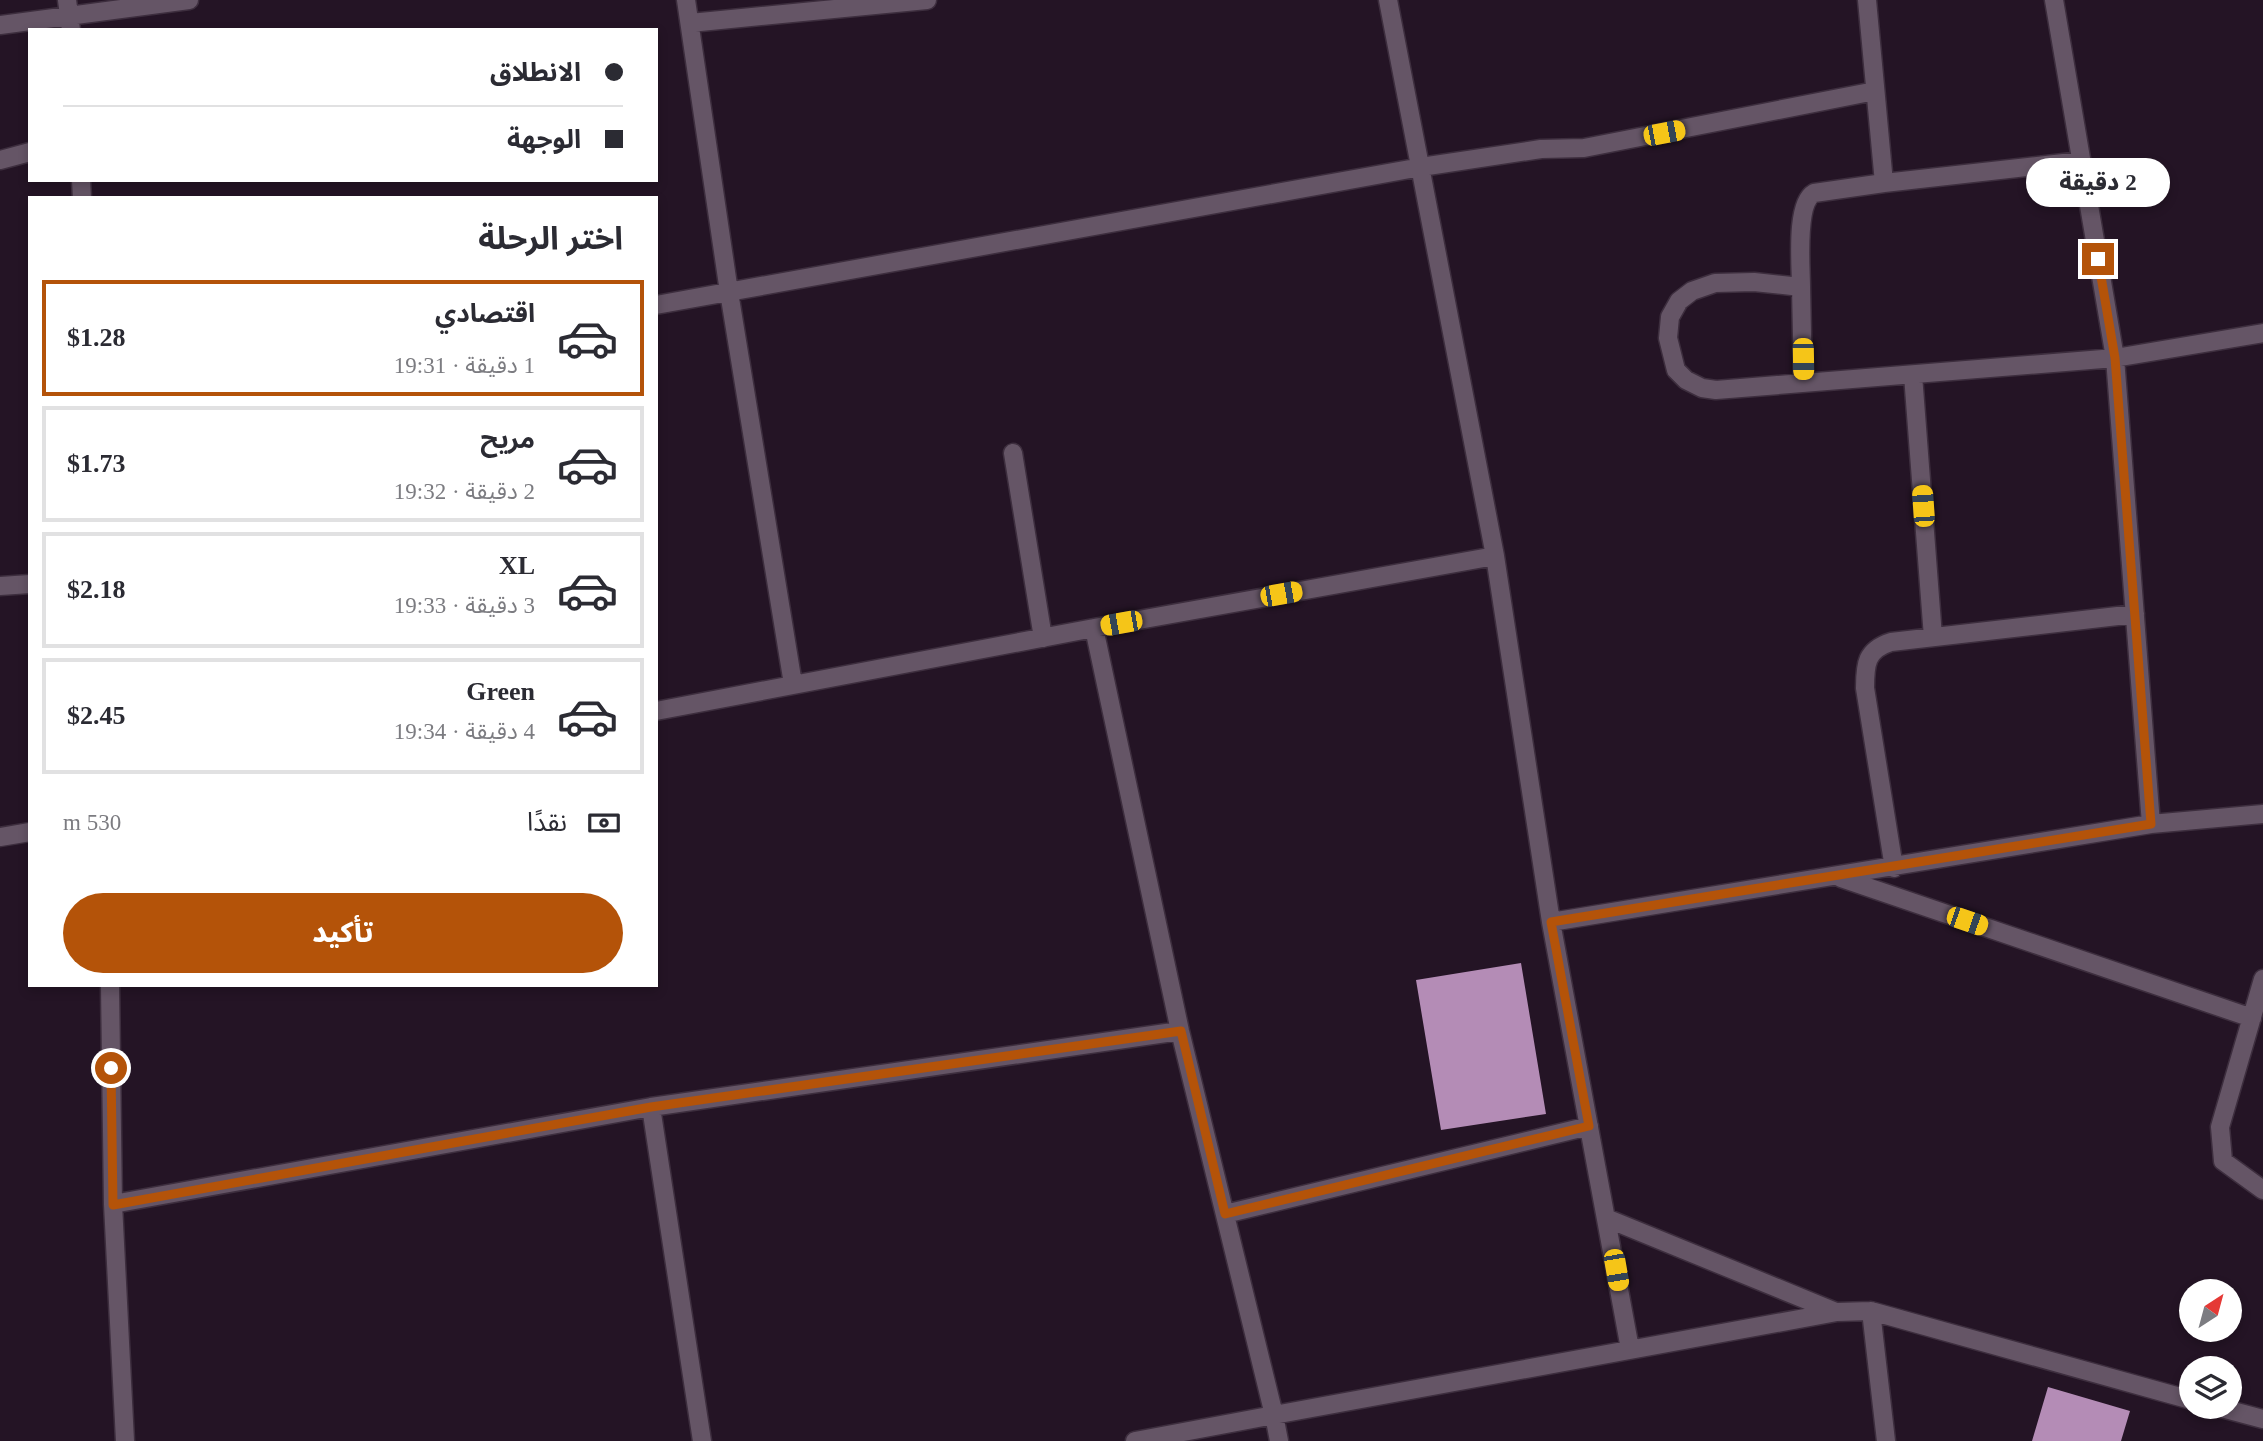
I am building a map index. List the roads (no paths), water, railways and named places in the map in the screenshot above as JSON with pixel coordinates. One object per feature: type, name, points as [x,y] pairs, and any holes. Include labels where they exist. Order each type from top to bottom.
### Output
[{"type":"street","points":[[0,25],[189,0]]},
{"type":"street","points":[[686,0],[729,292],[793,684]]},
{"type":"street","points":[[690,23],[927,0]]},
{"type":"street","points":[[1388,0],[1495,556],[1551,922],[1630,1349]]},
{"type":"street","points":[[1867,0],[1884,183]]},
{"type":"street","points":[[2054,0],[2115,358],[2151,824]]},
{"type":"street","points":[[658,305],[1421,167],[1541,149],[1584,148],[1875,91]]},
{"type":"street","points":[[0,160],[28,153]]},
{"type":"street","points":[[1803,383],[1802,216],[1810,196],[1884,183],[2081,161]]},
{"type":"street","points":[[1801,287],[1754,282],[1715,283],[1692,291],[1679,301],[1670,317],[1668,338],[1676,370],[1686,380],[1702,388],[1716,390],[2115,358],[2263,333]]},
{"type":"street","points":[[1913,375],[1933,637]]},
{"type":"street","points":[[1013,453],[1043,638]]},
{"type":"street","points":[[658,711],[1495,556]]},
{"type":"street","points":[[0,586],[28,584]]},
{"type":"street","points":[[1894,867],[1865,688],[1865,669],[1877,646],[1891,642],[2135,614]]},
{"type":"street","points":[[1094,628],[1181,1031],[1279,1441]]},
{"type":"street","points":[[1551,922],[2151,824],[2263,814]]},
{"type":"street","points":[[0,837],[28,832]]},
{"type":"street","points":[[1838,877],[2252,1018]]},
{"type":"street","points":[[2263,979],[2220,1128],[2223,1161],[2263,1190]]},
{"type":"street","points":[[110,987],[113,1205],[125,1441]]},
{"type":"street","points":[[113,1205],[651,1107],[1181,1031]]},
{"type":"street","points":[[651,1107],[702,1441]]},
{"type":"street","points":[[1225,1214],[1589,1126]]},
{"type":"street","points":[[1606,1218],[1837,1312]]},
{"type":"street","points":[[1135,1441],[1837,1312],[1871,1311],[2179,1397]]},
{"type":"street","points":[[1871,1311],[1885,1441]]},
{"type":"street","points":[[2242,1413],[2263,1419]]}]
